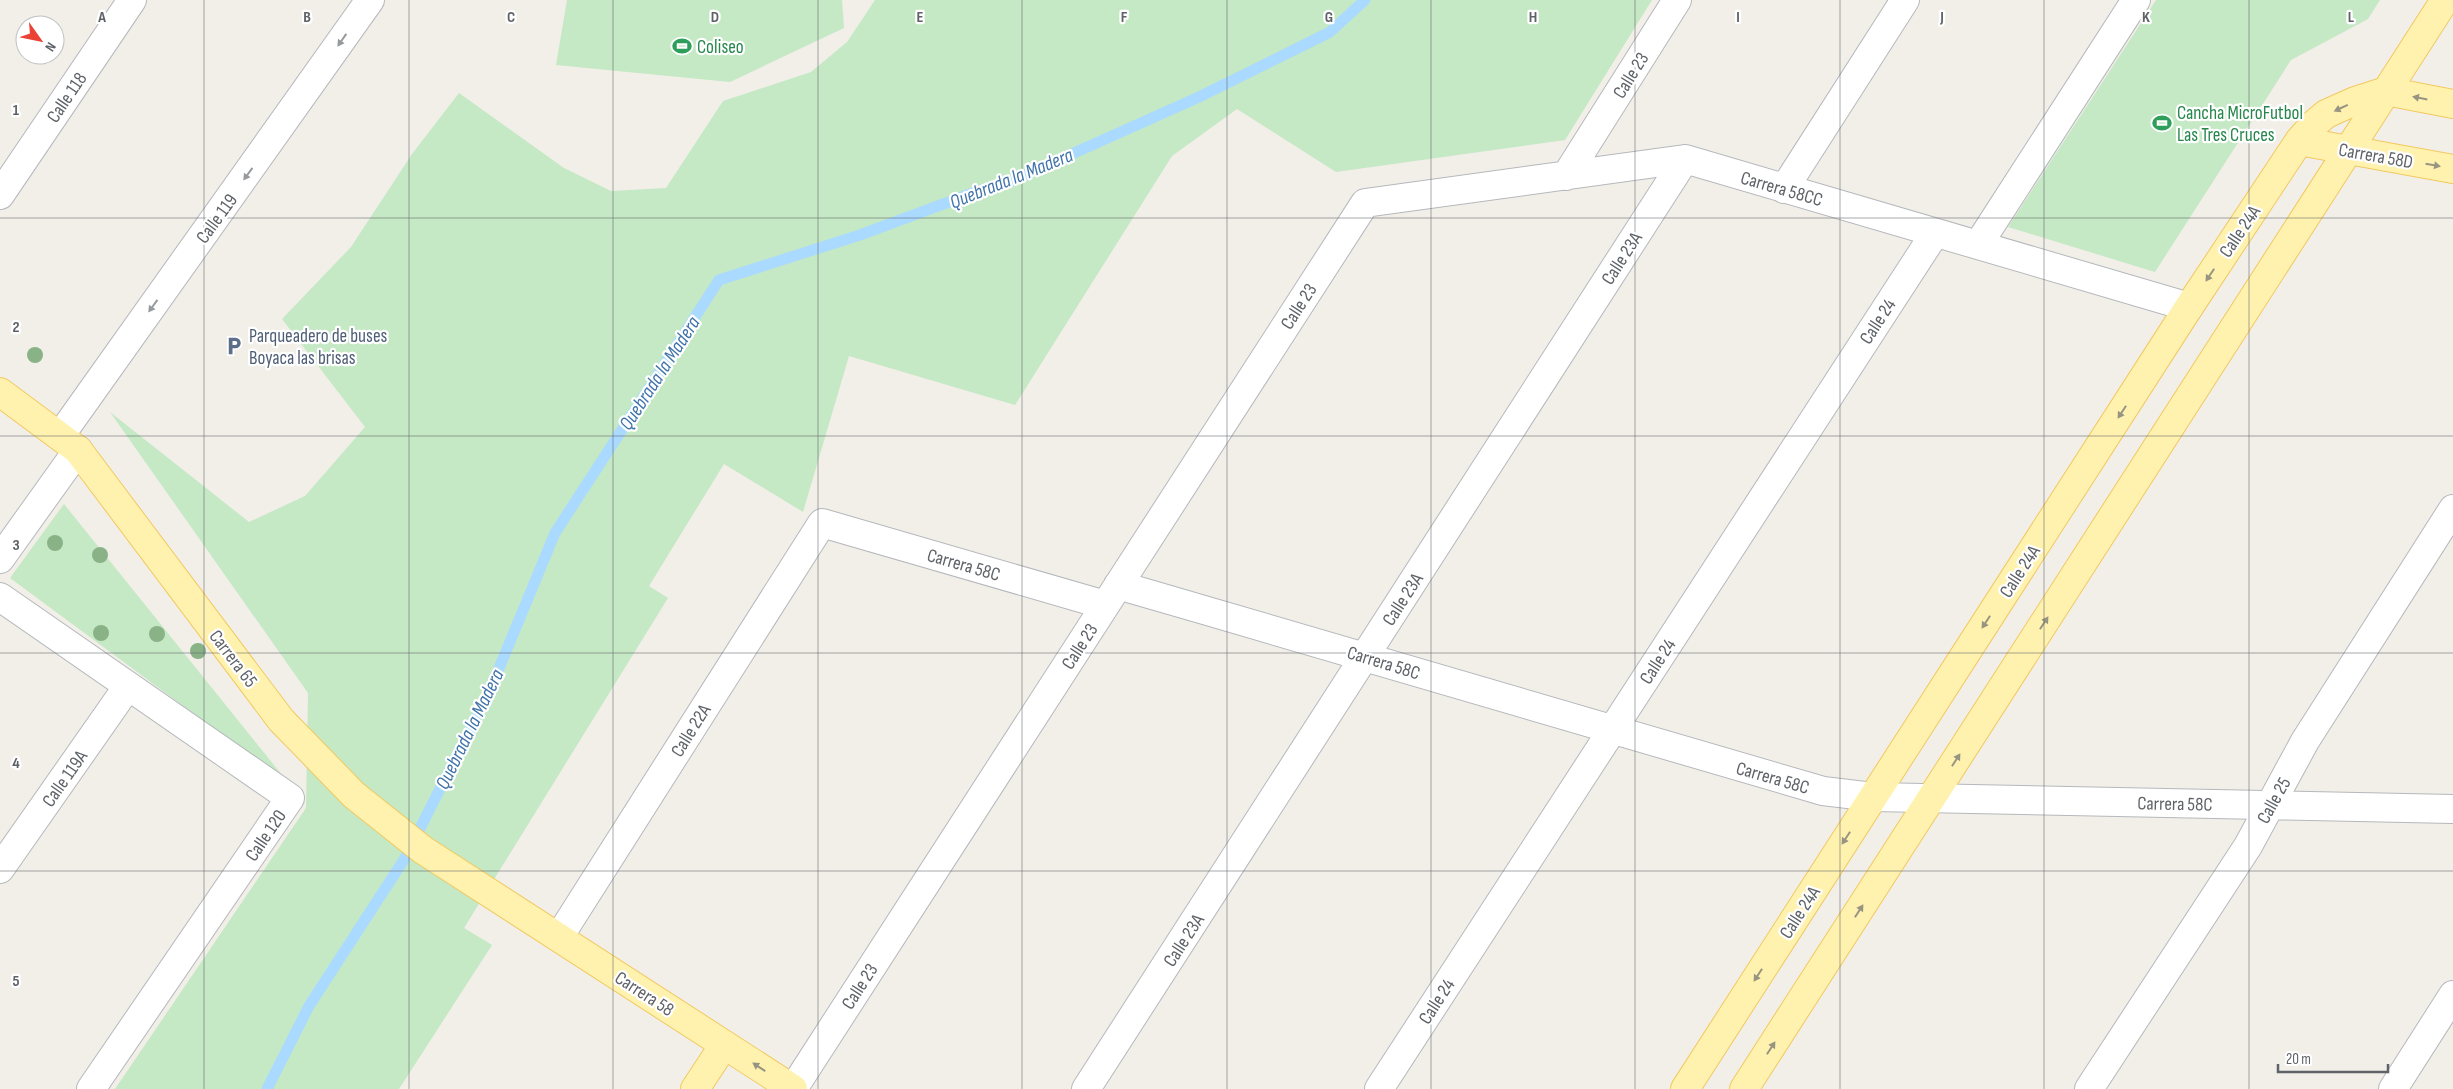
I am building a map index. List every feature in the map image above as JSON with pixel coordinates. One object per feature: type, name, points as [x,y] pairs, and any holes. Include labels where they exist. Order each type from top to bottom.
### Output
[{"type":"main road","points":[[1744,1089],[2445,0]]},
{"type":"main road","points":[[2386,91],[2453,104]]},
{"type":"main road","name":"Calle 24A","points":[[1685,1089],[2189,307],[2299,141],[2326,114],[2355,101],[2386,91]]},
{"type":"main road","name":"Carrera 58D","points":[[2299,141],[2453,168]]},
{"type":"main road","name":"Carrera 65","points":[[0,392],[69,443],[280,720],[354,795],[388,824],[423,850],[497,897]]},
{"type":"main road","name":"Carrera 58","points":[[497,897],[793,1089]]},
{"type":"main road","points":[[695,1089],[724,1044]]},
{"type":"street","name":"Calle 118","points":[[0,195],[132,0]]},
{"type":"street","name":"Calle 119","points":[[0,558],[69,443],[370,0]]},
{"type":"street","name":"Calle 23","points":[[1566,176],[1677,0]]},
{"type":"street","points":[[1784,189],[1905,0]]},
{"type":"street","points":[[1978,245],[2136,0]]},
{"type":"street","name":"Carrera 58CC","points":[[1365,203],[1685,159],[2189,307]]},
{"type":"street","name":"Calle 23A","points":[[1086,1089],[1685,159]]},
{"type":"street","name":"Calle 23","points":[[793,1089],[1365,203]]},
{"type":"street","name":"Calle 24","points":[[1379,1089],[1935,233]]},
{"type":"street","name":"Calle 25","points":[[2090,1089],[2248,846],[2305,741],[2453,509]]},
{"type":"street","name":"Carrera 58C","points":[[822,523],[1365,656],[1611,731],[1823,791],[1873,797],[2453,809]]},
{"type":"street","name":"Calle 22A","points":[[559,937],[822,523]]},
{"type":"street","name":"Calle 120","points":[[0,597],[290,798],[91,1089]]},
{"type":"street","name":"Calle 119A","points":[[0,869],[128,686]]},
{"type":"street","points":[[2393,1089],[2453,995]]},
{"type":"green space","name":"Coliseo","points":[[567,0],[842,0],[844,28],[730,82],[556,65]]},
{"type":"green space","points":[[875,0],[1652,0],[1565,140],[1336,172],[1237,109],[1172,156],[1015,405],[849,356],[803,512],[724,464],[649,586],[668,598],[464,928],[492,945],[399,1089],[115,1089],[306,808],[308,693],[110,412],[249,522],[305,496],[365,427],[282,319],[351,247],[412,154],[459,93],[564,168],[611,191],[666,188],[723,101],[811,72],[847,42]]},
{"type":"green space","name":"Cancha MicroFutbol Las Tres Cruces","points":[[2156,0],[2380,0],[2368,19],[2291,60],[2155,272],[2008,227]]},
{"type":"green space","points":[[64,504],[290,785],[10,578]]},
{"type":"waterway","name":"Quebrada la Madera","points":[[267,1089],[309,1006],[405,858],[490,690],[555,533],[719,280],[860,235],[981,190],[1007,183],[1199,97],[1330,32],[1365,0]]},
{"type":"place","name":"Coliseo","points":[[682,46]]},
{"type":"place","name":"Cancha MicroFutbol Las Tres Cruces","points":[[2162,123]]},
{"type":"place","name":"Parqueadero de buses Boyaca las brisas","points":[[234,346]]}]
